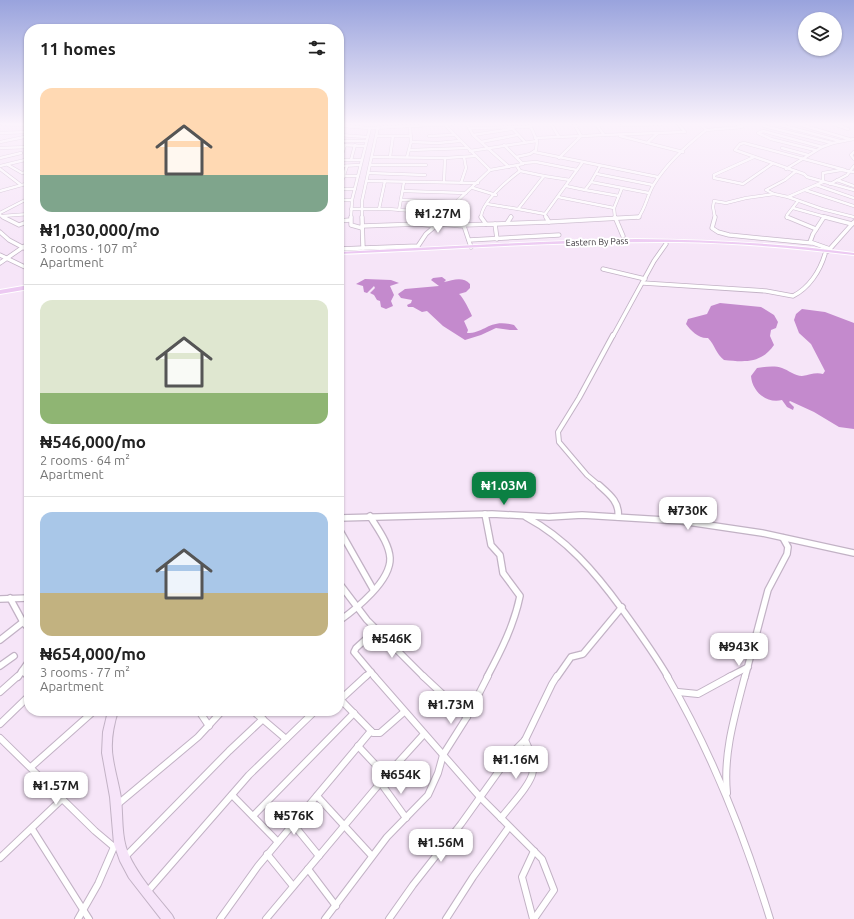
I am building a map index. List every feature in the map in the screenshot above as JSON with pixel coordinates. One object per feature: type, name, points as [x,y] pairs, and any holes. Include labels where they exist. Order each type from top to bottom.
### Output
[{"type":"main road","name":"Eastern By Pass","points":[[344,253],[573,242],[672,241],[740,243],[854,255]]},
{"type":"main road","name":"Eastern By Pass","points":[[344,258],[570,246],[666,244],[827,251]]},
{"type":"main road","points":[[0,292],[24,288]]},
{"type":"main road","points":[[0,295],[24,292]]},
{"type":"street","points":[[11,167],[22,173],[24,172]]},
{"type":"street","points":[[347,167],[344,176],[358,176]]},
{"type":"street","points":[[360,167],[352,200],[350,220],[353,227],[419,224],[495,224],[638,218],[647,202],[653,185],[669,167]]},
{"type":"street","points":[[363,248],[362,208],[370,167]]},
{"type":"street","points":[[424,182],[426,167]]},
{"type":"street","points":[[444,182],[445,167]]},
{"type":"street","points":[[461,183],[466,167]]},
{"type":"street","points":[[487,167],[490,170]]},
{"type":"street","points":[[344,249],[418,246],[426,234],[437,225],[456,202],[473,188],[490,170],[508,167]]},
{"type":"street","points":[[518,167],[520,171],[570,180]]},
{"type":"street","points":[[561,167],[577,170]]},
{"type":"street","points":[[545,214],[579,167]]},
{"type":"street","points":[[585,190],[597,174],[600,167]]},
{"type":"street","points":[[604,167],[658,178]]},
{"type":"street","points":[[729,167],[714,175],[714,178],[743,184],[768,167]]},
{"type":"street","points":[[780,167],[805,174],[807,177],[854,190]]},
{"type":"street","points":[[834,167],[852,171]]},
{"type":"street","points":[[1,170],[21,185]]},
{"type":"street","points":[[823,182],[823,173],[845,170]]},
{"type":"street","points":[[486,224],[481,215],[487,204],[509,180],[520,171]]},
{"type":"street","points":[[830,184],[852,171]]},
{"type":"street","points":[[796,172],[786,180],[766,190],[822,209],[854,217]]},
{"type":"street","points":[[369,173],[425,175]]},
{"type":"street","points":[[597,174],[653,185]]},
{"type":"street","points":[[518,209],[544,176]]},
{"type":"street","points":[[837,180],[854,186]]},
{"type":"street","points":[[366,181],[478,183]]},
{"type":"street","points":[[379,209],[385,181]]},
{"type":"street","points":[[399,210],[404,182]]},
{"type":"street","points":[[591,182],[649,193]]},
{"type":"street","points":[[788,197],[823,182]]},
{"type":"street","points":[[0,191],[24,184]]},
{"type":"street","points":[[816,185],[854,198]]},
{"type":"street","points":[[566,186],[619,196]]},
{"type":"street","points":[[473,188],[496,194]]},
{"type":"street","points":[[622,188],[614,208],[615,218],[623,236]]},
{"type":"street","points":[[344,190],[355,189]]},
{"type":"street","points":[[806,190],[854,206]]},
{"type":"street","points":[[403,191],[466,193]]},
{"type":"street","points":[[775,194],[746,198],[726,203],[714,201],[712,205],[716,217],[712,229],[735,236],[777,240],[799,240],[811,243],[827,251]]},
{"type":"street","points":[[558,197],[614,208]]},
{"type":"street","points":[[344,200],[352,200]]},
{"type":"street","points":[[401,200],[456,202]]},
{"type":"street","points":[[0,215],[24,201]]},
{"type":"street","points":[[798,201],[787,218],[816,229]]},
{"type":"street","points":[[487,204],[545,214]]},
{"type":"street","points":[[351,209],[362,208],[447,214]]},
{"type":"street","points":[[793,208],[824,217],[853,223]]},
{"type":"street","points":[[0,215],[24,214]]},
{"type":"street","points":[[545,214],[546,219],[550,222]]},
{"type":"street","points":[[0,215],[18,225],[24,223]]},
{"type":"street","points":[[507,223],[511,216]]},
{"type":"street","points":[[811,243],[810,240],[824,217]]},
{"type":"street","points":[[344,221],[350,220]]},
{"type":"street","points":[[603,269],[644,281],[766,291],[792,296],[803,290],[822,265],[827,251],[853,223]]},
{"type":"street","points":[[495,224],[497,239]]},
{"type":"street","points":[[463,225],[471,247]]},
{"type":"street","points":[[0,230],[8,240],[24,248]]},
{"type":"street","points":[[469,240],[559,235]]},
{"type":"street","points":[[618,517],[619,511],[617,504],[610,495],[587,475],[572,458],[560,442],[558,432],[654,261],[666,244]]},
{"type":"street","points":[[0,263],[24,248]]},
{"type":"street","points":[[0,255],[24,266]]},
{"type":"street","points":[[325,919],[387,837],[428,795],[438,773],[443,755],[467,717],[503,647],[520,600],[519,593],[501,570],[500,555],[491,545],[485,514]]},
{"type":"street","points":[[344,518],[485,514],[549,517],[582,515],[681,521],[762,533],[854,553]]},
{"type":"street","points":[[344,618],[357,609],[386,575],[390,559],[388,550],[370,516]]},
{"type":"street","points":[[522,516],[556,534],[567,543],[593,570],[644,638],[678,692],[702,739],[742,831],[770,919]]},
{"type":"street","points":[[344,538],[373,589]]},
{"type":"street","points":[[727,797],[725,774],[731,728],[768,590],[772,580],[786,557],[788,547],[783,538]]},
{"type":"street","points":[[344,590],[357,609],[407,662],[467,717]]},
{"type":"street","points":[[0,640],[23,622],[10,598]]},
{"type":"street","points":[[0,599],[24,598]]},
{"type":"street","points":[[389,919],[426,867],[480,797],[510,754],[525,740],[552,684],[571,657],[582,654],[622,607]]},
{"type":"street","points":[[376,630],[354,650],[404,712],[480,797],[544,861],[554,890],[533,919]]},
{"type":"street","points":[[0,666],[14,656]]},
{"type":"street","points":[[678,692],[698,694],[748,667]]},
{"type":"street","points":[[0,692],[24,668]]},
{"type":"street","points":[[344,695],[371,672]]},
{"type":"street","points":[[0,724],[24,701]]},
{"type":"street","points":[[344,702],[376,734],[380,733],[404,712]]},
{"type":"street","points":[[253,816],[354,713]]},
{"type":"street","points":[[31,767],[88,716]]},
{"type":"street","points":[[78,919],[117,846],[117,805],[107,754],[108,728],[112,716]]},
{"type":"street","points":[[202,716],[209,726]]},
{"type":"street","points":[[117,805],[180,753],[218,716]]},
{"type":"street","points":[[259,716],[286,739]]},
{"type":"street","points":[[147,892],[232,795],[307,716]]},
{"type":"street","points":[[124,858],[229,751],[263,719]]},
{"type":"street","points":[[220,919],[277,841],[372,731]]},
{"type":"street","points":[[266,919],[345,826],[380,782],[424,734]]},
{"type":"street","points":[[0,738],[62,799],[117,846],[137,879],[168,919]]},
{"type":"street","points":[[501,818],[533,771],[530,754],[525,740]]},
{"type":"street","points":[[358,746],[386,776]]},
{"type":"street","points":[[380,782],[406,818]]},
{"type":"street","points":[[232,795],[277,841]]},
{"type":"street","points":[[317,796],[372,856]]},
{"type":"street","points":[[0,858],[62,799]]},
{"type":"street","points":[[293,824],[319,856]]},
{"type":"street","points":[[446,919],[473,877],[509,827]]},
{"type":"street","points":[[32,829],[89,919]]},
{"type":"street","points":[[533,919],[522,877],[534,851]]},
{"type":"street","points":[[267,854],[293,886]]},
{"type":"street","points":[[308,869],[336,906]]},
{"type":"shaded area","points":[[442,277],[446,280],[444,282],[461,279],[470,284],[470,288],[466,292],[459,294],[472,316],[464,321],[468,330],[467,333],[479,331],[493,324],[499,323],[514,325],[518,330],[496,328],[465,340],[443,326],[427,311],[422,312],[413,307],[408,307],[407,305],[411,303],[412,300],[401,298],[398,294],[405,289],[439,286],[431,280],[433,278]]},
{"type":"shaded area","points":[[365,279],[391,280],[399,283],[390,286],[394,295],[391,301],[393,306],[386,309],[381,307],[380,301],[370,293],[375,288],[374,286],[367,293],[364,292],[363,286],[356,284]]},
{"type":"shaded area","points":[[720,303],[761,307],[774,315],[778,322],[776,328],[771,330],[770,336],[774,345],[764,356],[758,359],[745,361],[724,360],[708,338],[698,336],[686,324],[688,319],[707,314],[711,306]]},
{"type":"shaded area","points":[[802,309],[825,312],[854,323],[854,429],[839,427],[814,412],[790,401],[789,402],[794,407],[793,410],[787,407],[782,400],[776,401],[765,398],[754,387],[751,376],[757,368],[770,366],[779,367],[802,376],[815,373],[823,374],[825,371],[811,344],[799,333],[794,320],[796,314]]}]
